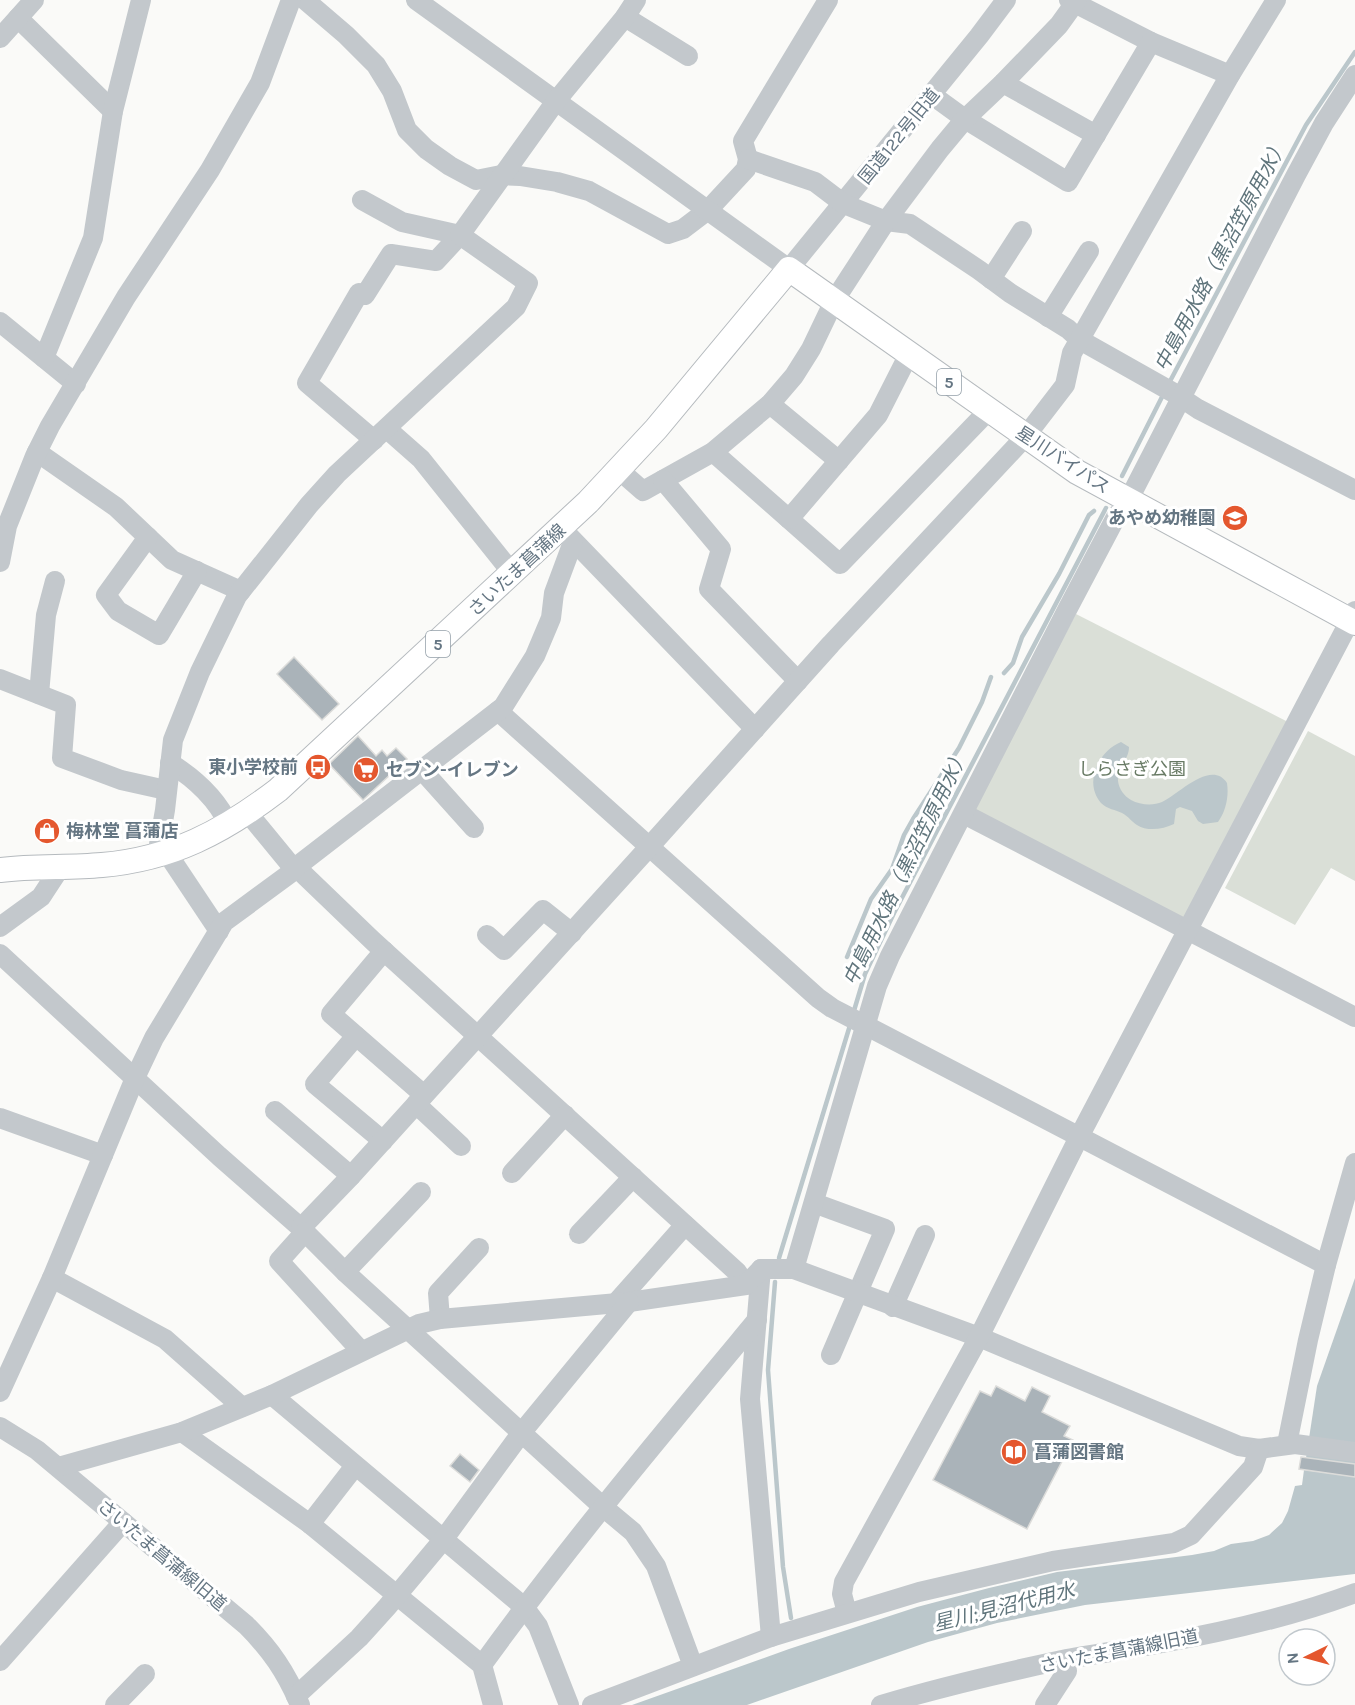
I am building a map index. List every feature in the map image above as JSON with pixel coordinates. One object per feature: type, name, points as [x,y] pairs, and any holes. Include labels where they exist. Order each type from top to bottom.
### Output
[{"type":"main road","name":"星川バイパス","points":[[789,270],[1077,472],[1353,618]]},
{"type":"main road","name":"さいたま菖蒲線","points":[[0,870],[104,865],[162,855],[208,836],[238,819],[313,760],[513,574],[567,535],[619,470],[789,270]]},
{"type":"street","points":[[0,38],[34,0]]},
{"type":"street","points":[[44,358],[93,238],[112,111],[141,0]]},
{"type":"street","points":[[0,562],[7,526],[50,426],[126,297],[210,170],[260,83],[291,0]]},
{"type":"street","points":[[305,0],[346,35],[376,65],[392,91],[407,130],[426,149],[450,166],[476,180],[501,175],[557,182],[589,191],[668,234],[683,230],[708,210],[746,169],[748,159],[743,141],[828,0]]},
{"type":"street","points":[[416,0],[789,270]]},
{"type":"street","points":[[513,574],[422,459],[380,434],[307,383],[359,293],[365,295],[391,254],[436,261],[460,235],[556,101],[636,0]]},
{"type":"street","name":"国道122号旧道","points":[[789,270],[932,95],[1006,0]]},
{"type":"street","points":[[362,1351],[279,1261],[351,1176],[798,681],[1025,437],[1065,385],[1072,353],[1230,75],[1276,0]]},
{"type":"street","points":[[619,470],[643,491],[713,452],[770,404],[794,376],[811,350],[834,301],[886,221],[940,149],[965,119],[1059,25],[1074,1],[1151,42],[1230,75]]},
{"type":"street","points":[[625,16],[688,56]]},
{"type":"street","points":[[18,18],[112,111]]},
{"type":"street","points":[[932,95],[965,119],[1068,182],[1151,42]]},
{"type":"street","points":[[790,1269],[814,1203],[863,1025],[890,956],[1067,610],[1116,517],[1128,501],[1167,389],[1296,175],[1324,123],[1355,75]]},
{"type":"street","points":[[1003,83],[1096,135]]},
{"type":"street","points":[[748,159],[815,182],[844,204],[886,221],[910,224],[1010,293],[1068,329],[1080,340],[1167,389],[1198,410],[1355,490]]},
{"type":"street","points":[[219,931],[162,855],[166,790],[173,740],[200,672],[242,591],[309,505],[337,474],[516,307],[528,283],[460,235],[402,222],[362,200]]},
{"type":"street","points":[[991,279],[1022,231]]},
{"type":"street","points":[[1048,317],[1089,250]]},
{"type":"street","points":[[0,322],[76,384]]},
{"type":"street","points":[[789,519],[878,415],[909,354]]},
{"type":"street","points":[[770,404],[839,460]]},
{"type":"street","points":[[713,452],[840,564],[989,410]]},
{"type":"street","points":[[37,452],[117,507],[172,561],[242,591]]},
{"type":"street","points":[[663,480],[721,549],[709,589],[798,681]]},
{"type":"street","points":[[567,535],[755,729]]},
{"type":"street","points":[[0,1392],[52,1278],[135,1078],[154,1038],[224,922],[503,707],[535,656],[550,618],[567,535]]},
{"type":"street","points":[[148,537],[106,595],[118,611],[159,635],[196,571]]},
{"type":"street","points":[[39,694],[46,615],[55,581]]},
{"type":"street","points":[[847,1613],[842,1594],[844,1582],[979,1337],[1187,931],[1353,618]]},
{"type":"street","points":[[0,679],[66,705],[62,758],[121,780],[166,790]]},
{"type":"street","points":[[498,711],[818,998],[841,1014],[1326,1265]]},
{"type":"street","points":[[170,763],[205,790],[223,813],[238,819],[295,868],[737,1272],[746,1285]]},
{"type":"street","points":[[422,770],[474,828]]},
{"type":"street","points":[[964,814],[1355,1017]]},
{"type":"street","points":[[0,927],[41,897],[60,868]]},
{"type":"street","points":[[487,935],[504,950],[543,910],[572,933]]},
{"type":"street","points":[[384,951],[331,1014],[420,1100],[461,1146]]},
{"type":"street","points":[[0,954],[303,1230],[345,1272],[633,1532],[656,1566],[693,1666]]},
{"type":"street","points":[[356,1036],[315,1084],[383,1141]]},
{"type":"street","points":[[275,1111],[351,1176]]},
{"type":"street","points":[[512,1173],[565,1115]]},
{"type":"street","points":[[0,1118],[103,1155]]},
{"type":"street","points":[[1291,1444],[1308,1340],[1326,1265],[1355,1163]]},
{"type":"street","points":[[579,1234],[633,1177]]},
{"type":"street","points":[[345,1272],[421,1192]]},
{"type":"street","points":[[814,1203],[885,1229],[831,1355]]},
{"type":"street","points":[[298,1700],[359,1638],[443,1540],[522,1432],[685,1225]]},
{"type":"street","points":[[893,1307],[925,1235]]},
{"type":"street","points":[[440,1319],[438,1293],[479,1248]]},
{"type":"street","points":[[763,1269],[750,1378],[751,1420],[771,1637]]},
{"type":"street","points":[[58,1467],[182,1432],[272,1395],[419,1324],[440,1319],[623,1302],[746,1285],[763,1269],[790,1269],[979,1337],[1239,1446],[1259,1449],[1291,1444],[1355,1452]]},
{"type":"street","points":[[52,1278],[165,1339],[242,1407]]},
{"type":"street","points":[[482,1665],[524,1606],[757,1320]]},
{"type":"street","points":[[272,1395],[524,1606],[538,1626],[569,1705]]},
{"type":"street","name":"さいたま菖蒲線旧道","points":[[0,1427],[37,1450],[246,1625],[267,1646],[282,1668],[298,1700]]},
{"type":"street","points":[[182,1432],[310,1524],[482,1665],[493,1705]]},
{"type":"street","points":[[591,1705],[771,1637],[919,1592],[1053,1561],[1185,1540],[1253,1467],[1259,1449]]},
{"type":"street","points":[[310,1524],[355,1466]]},
{"type":"street","points":[[0,1661],[123,1522]]},
{"type":"street","name":"さいたま菖蒲線旧道","points":[[881,1705],[967,1681],[1235,1628],[1297,1613],[1355,1593]]},
{"type":"street","points":[[1045,1705],[1067,1671],[1065,1660]]},
{"type":"street","points":[[115,1705],[145,1674]]},
{"type":"green space","name":"しらさぎ公園","points":[[1076,614],[1288,722],[1187,920],[974,813],[991,773]]},
{"type":"green space","points":[[1308,731],[1355,756],[1355,881],[1331,868],[1295,925],[1225,888]]},
{"type":"water","points":[[1121,742],[1129,747],[1118,776],[1119,787],[1126,796],[1138,803],[1155,804],[1169,798],[1194,781],[1212,775],[1220,777],[1227,783],[1228,793],[1225,808],[1218,822],[1203,824],[1198,821],[1192,811],[1180,807],[1176,809],[1174,824],[1151,829],[1137,825],[1122,813],[1103,805],[1093,786],[1096,768],[1106,752]]},
{"type":"water","points":[[1355,1278],[1355,1464],[1306,1458],[1317,1386]]},
{"type":"water","name":"星川;見沼代用水","points":[[1304,1470],[1355,1477],[1355,1574],[1085,1605],[997,1623],[928,1642],[747,1705],[632,1705],[789,1649],[917,1607],[1057,1572],[1192,1555],[1214,1551],[1231,1544],[1253,1541],[1269,1535],[1282,1523],[1295,1486],[1302,1485]]},
{"type":"building","points":[[294,657],[339,704],[322,720],[277,674]]},
{"type":"building","points":[[358,736],[376,756],[382,750],[387,756],[396,748],[407,759],[363,800],[329,764]]},
{"type":"building","points":[[996,1386],[1025,1401],[1032,1387],[1050,1396],[1042,1412],[1070,1426],[1064,1436],[1073,1440],[1027,1529],[933,1480],[980,1391],[991,1396]]},
{"type":"building","points":[[460,1454],[479,1470],[470,1482],[450,1466]]},
{"type":"building","points":[[1301,1457],[1355,1464],[1355,1477],[1299,1469]]},
{"type":"waterway","name":"中島用水路（黒沼笠原用水）","points":[[1168,385],[1306,125],[1355,52]]},
{"type":"waterway","name":"中島用水路（黒沼笠原用水）","points":[[1122,476],[1164,393]]},
{"type":"waterway","name":"中島用水路（黒沼笠原用水）","points":[[853,1014],[865,974],[894,913],[1106,508]]},
{"type":"waterway","points":[[1004,673],[1013,663],[1022,637],[1059,574],[1089,515],[1094,511]]},
{"type":"waterway","points":[[847,957],[871,899],[892,869],[904,835],[913,819],[959,748],[982,702],[991,677]]},
{"type":"waterway","name":"中島用水路（黒沼笠原用水）","points":[[779,1258],[851,1022]]},
{"type":"waterway","name":"中島用水路（黒沼笠原用水）","points":[[775,1282],[768,1370],[783,1567],[791,1618]]},
{"type":"place","name":"あやめ幼稚園","points":[[1235,518]]},
{"type":"place","name":"東小学校前","points":[[318,767]]},
{"type":"place","name":"セブン-イレブン","points":[[366,770]]},
{"type":"place","name":"梅林堂 菖蒲店","points":[[47,831]]},
{"type":"place","name":"菖蒲図書館","points":[[1014,1452]]}]
